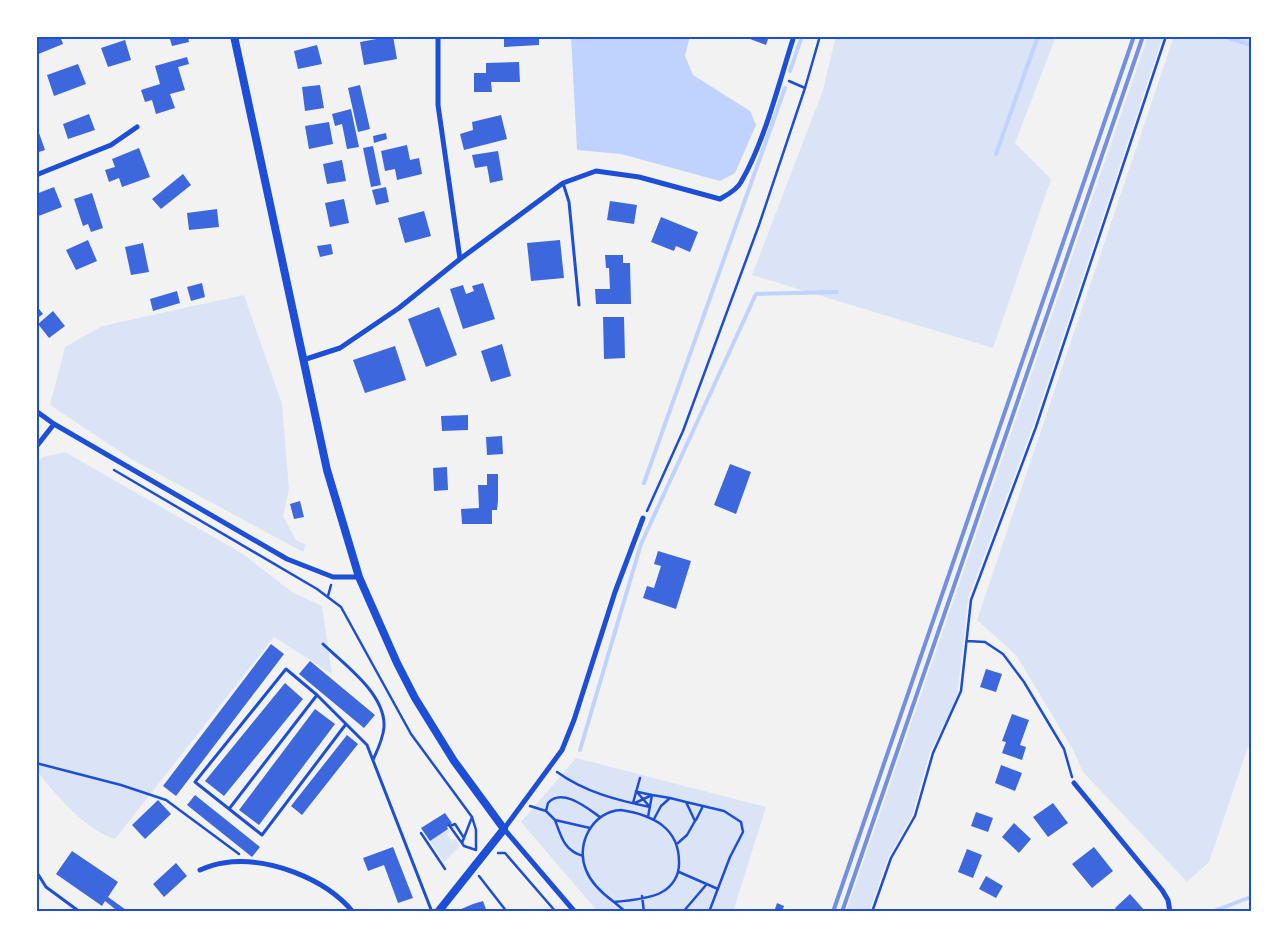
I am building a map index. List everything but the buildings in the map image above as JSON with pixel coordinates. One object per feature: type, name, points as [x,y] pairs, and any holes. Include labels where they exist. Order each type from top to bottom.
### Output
[{"type":"street","points":[[234,36],[327,470],[359,577],[393,655],[415,698],[454,761],[504,829],[575,912]]},
{"type":"street","points":[[438,36],[438,104],[460,259]]},
{"type":"street","points":[[303,360],[340,348],[399,308],[460,259],[563,183],[596,170],[640,177],[720,199],[740,184],[762,135],[794,36]]},
{"type":"street","points":[[36,174],[111,145],[137,127]]},
{"type":"street","points":[[36,411],[54,424],[287,559],[333,577],[359,577]]},
{"type":"street","points":[[36,447],[54,424]]},
{"type":"street","points":[[438,912],[504,829],[562,750],[574,720],[626,560],[644,518]]},
{"type":"street","points":[[1074,783],[1162,890],[1168,900],[1170,912]]},
{"type":"street","points":[[200,870],[222,863],[251,862],[287,868],[328,890],[353,912]]},
{"type":"lane","points":[[563,183],[569,202],[579,305]]},
{"type":"lane","points":[[323,644],[376,696],[384,724],[381,742],[372,760]]},
{"type":"lane","points":[[346,724],[262,835],[195,782],[286,669],[317,695],[368,745],[372,760],[432,912]]},
{"type":"lane","points":[[229,809],[317,695]]},
{"type":"lane","points":[[36,871],[46,887],[80,912]]},
{"type":"path","points":[[644,518],[683,431],[728,308],[805,88],[820,36]]},
{"type":"path","points":[[872,912],[891,858],[915,816],[933,753],[957,704],[961,691],[971,600],[1036,427],[1166,36]]},
{"type":"path","points":[[780,77],[805,88]]},
{"type":"path","points":[[108,466],[317,589],[341,607],[411,734],[472,817],[476,830],[474,843],[476,850],[464,846],[449,826],[455,824],[464,838]]},
{"type":"path","points":[[966,641],[985,642],[1003,654],[1024,682],[1064,749],[1074,783]]},
{"type":"path","points":[[36,763],[120,785],[166,800],[251,862]]},
{"type":"path","points":[[554,770],[591,791],[633,804],[650,807]]},
{"type":"path","points":[[633,804],[640,778]]},
{"type":"path","points":[[636,792],[724,811],[741,822],[743,832],[730,857],[709,912]]},
{"type":"path","points":[[636,792],[650,807]]},
{"type":"path","points":[[633,804],[652,795]]},
{"type":"path","points":[[648,817],[652,795]]},
{"type":"path","points":[[534,798],[529,806],[546,811],[555,820],[563,842],[573,853],[583,856]]},
{"type":"path","points":[[546,811],[549,800],[568,798],[600,817]]},
{"type":"path","points":[[654,819],[661,806],[670,798]]},
{"type":"path","points":[[686,802],[695,821]]},
{"type":"path","points":[[677,844],[687,835],[703,806]]},
{"type":"path","points":[[614,902],[663,891],[672,884],[679,872],[677,844],[666,828],[654,819],[622,810],[610,811],[600,817],[590,828],[583,856],[586,870],[592,880],[614,902],[626,912]]},
{"type":"path","points":[[462,843],[472,817]]},
{"type":"path","points":[[555,820],[590,828]]},
{"type":"path","points":[[421,832],[445,869]]},
{"type":"path","points":[[495,854],[505,853],[556,912]]},
{"type":"path","points":[[679,872],[718,889]]},
{"type":"path","points":[[478,874],[507,912]]},
{"type":"path","points":[[683,912],[700,895],[706,885]]},
{"type":"path","points":[[642,896],[644,912]]},
{"type":"shaded area","points":[[836,36],[1056,36],[1015,143],[1051,179],[993,348],[752,275],[823,90]]},
{"type":"shaded area","points":[[1148,36],[1163,36],[1033,426],[968,599],[958,690],[954,704],[930,752],[912,816],[888,858],[869,912],[846,912]]},
{"type":"shaded area","points":[[1174,36],[1251,36],[1251,738],[1209,862],[1187,882],[1083,772],[1072,748],[1016,655],[977,620]]},
{"type":"shaded area","points":[[244,295],[282,404],[289,489],[283,516],[296,540],[306,545],[303,552],[131,459],[50,405],[65,347],[102,326]]},
{"type":"shaded area","points":[[65,452],[243,554],[292,592],[322,606],[332,674],[274,637],[115,839],[104,835],[82,820],[61,800],[36,769],[36,464],[43,457]]},
{"type":"shaded area","points":[[576,758],[766,807],[733,912],[598,912],[521,822]]},
{"type":"shaded area","points":[[448,829],[450,831],[447,834],[452,841],[455,839],[460,846],[444,862],[430,841]]},
{"type":"water","points":[[571,36],[690,36],[685,56],[693,75],[750,111],[756,125],[735,173],[720,181],[621,154],[577,150]]},
{"type":"waterway","points":[[790,71],[802,36]]},
{"type":"waterway","points":[[996,154],[1038,36]]},
{"type":"waterway","points":[[1229,38],[1251,45]]},
{"type":"waterway","points":[[644,483],[785,88]]},
{"type":"waterway","points":[[580,750],[641,544],[756,294],[837,292]]},
{"type":"waterway","points":[[1211,912],[1251,897]]},
{"type":"railway","points":[[833,912],[1134,36]]},
{"type":"railway","points":[[842,912],[1143,36]]}]
